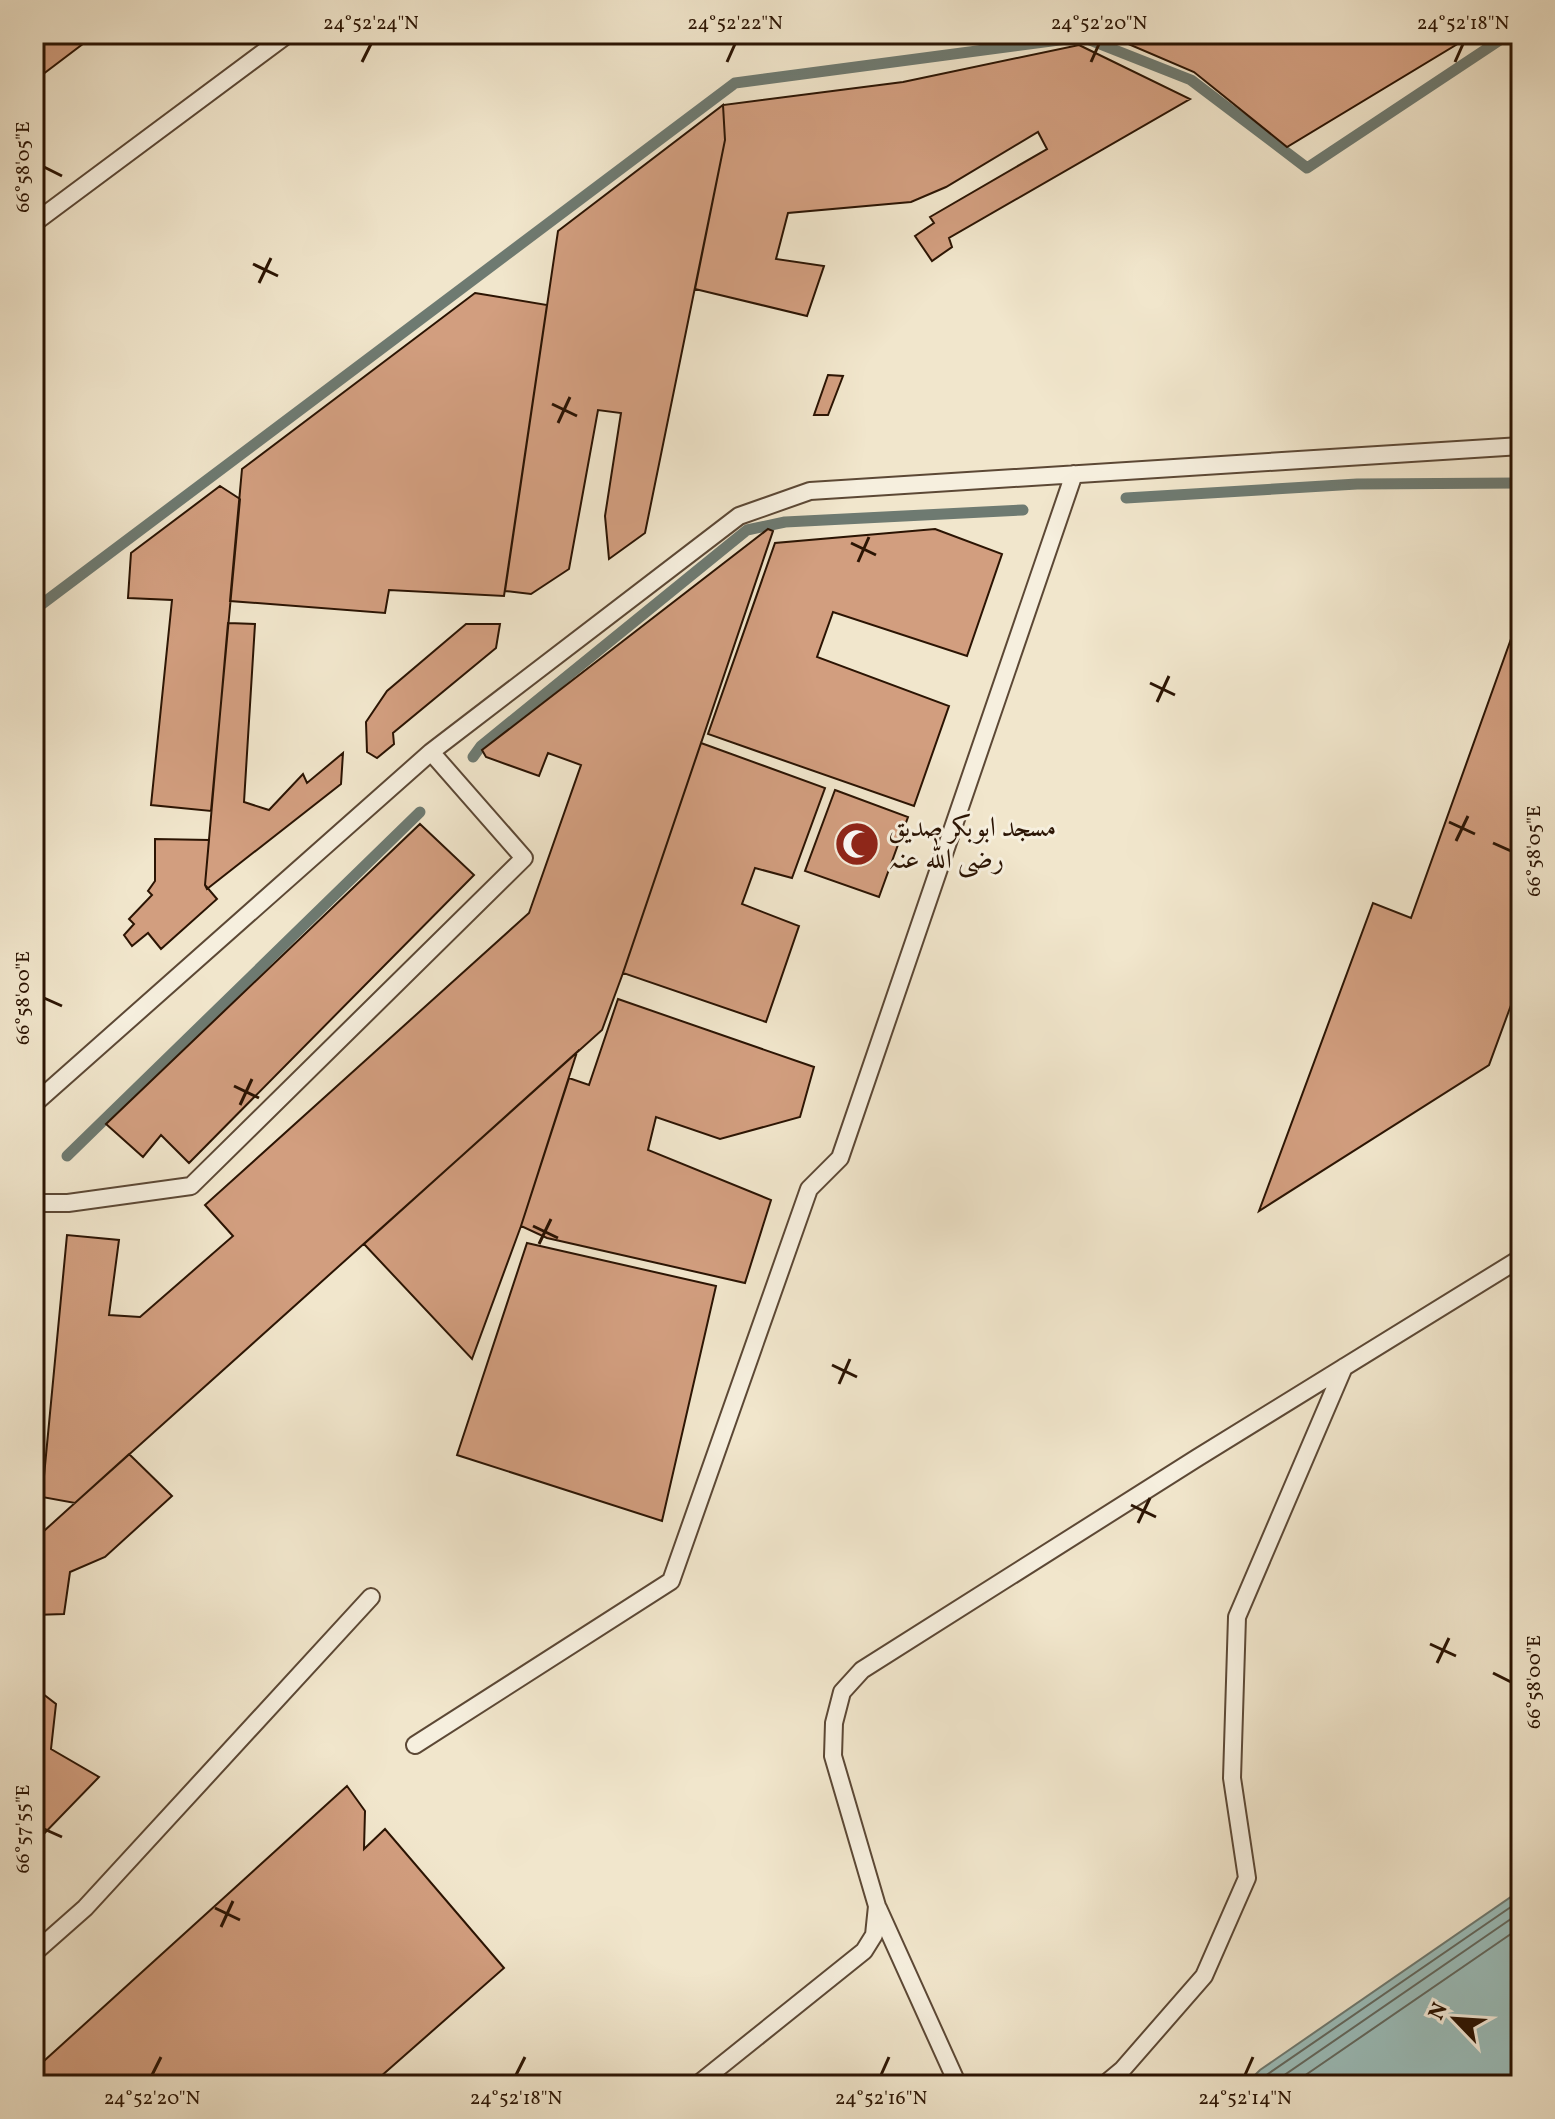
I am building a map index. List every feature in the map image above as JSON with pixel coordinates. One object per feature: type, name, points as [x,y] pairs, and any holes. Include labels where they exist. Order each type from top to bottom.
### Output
[{"type":"lane","points":[[34,223],[288,34]]},
{"type":"lane","points":[[34,1104],[431,752],[739,516],[810,491],[1521,446]]},
{"type":"lane","points":[[415,1745],[671,1581],[809,1189],[840,1158],[1074,474]]},
{"type":"lane","points":[[34,1203],[68,1203],[191,1186],[524,858],[431,752]]},
{"type":"lane","points":[[958,2085],[877,1906],[833,1756],[834,1723],[842,1692],[862,1670],[1521,1258]]},
{"type":"lane","points":[[1104,2085],[1122,2070],[1204,1976],[1247,1878],[1232,1778],[1237,1617],[1344,1367]]},
{"type":"lane","points":[[34,1953],[85,1908],[371,1597]]},
{"type":"lane","points":[[697,2085],[864,1951],[874,1935],[877,1906]]},
{"type":"water","points":[[1521,1890],[1521,2085],[1245,2085],[1260,2070]]},
{"type":"building","points":[[34,34],[96,34],[34,81]]},
{"type":"building","points":[[1105,34],[1474,34],[1287,147],[1194,72]]},
{"type":"building","points":[[1079,45],[1190,99],[949,238],[952,247],[932,261],[915,236],[934,223],[930,217],[1047,149],[1038,132],[946,187],[911,202],[788,213],[776,259],[824,266],[807,316],[695,289],[725,140],[723,105],[903,82]]},
{"type":"building","points":[[723,105],[725,140],[645,533],[609,559],[605,516],[621,413],[598,410],[569,569],[531,594],[505,591],[558,231]]},
{"type":"building","points":[[475,293],[547,305],[504,596],[389,590],[385,613],[230,601],[242,469]]},
{"type":"building","points":[[828,375],[843,376],[828,415],[814,415]]},
{"type":"building","points":[[220,486],[240,499],[211,811],[151,805],[172,600],[128,598],[131,553]]},
{"type":"building","points":[[768,529],[773,531],[602,1030],[75,1503],[42,1497],[67,1235],[119,1240],[109,1315],[140,1317],[233,1236],[205,1205],[529,913],[581,765],[548,753],[539,776],[486,757],[482,750]]},
{"type":"building","points":[[935,529],[1002,554],[967,656],[833,612],[817,657],[949,706],[914,806],[708,734],[775,543]]},
{"type":"building","points":[[1521,611],[1521,978],[1489,1065],[1259,1211],[1373,903],[1411,918]]},
{"type":"building","points":[[228,623],[255,624],[244,802],[269,810],[303,774],[307,783],[343,753],[341,784],[207,889],[205,885]]},
{"type":"building","points":[[466,624],[500,624],[496,648],[393,733],[394,744],[377,758],[367,752],[366,722],[387,691]]},
{"type":"building","points":[[701,743],[825,788],[792,878],[755,868],[742,904],[799,926],[766,1022],[623,973]]},
{"type":"building","name":"مسجد ابوبکر صدیق رضی اللہ عنہ","points":[[835,790],[908,817],[879,897],[805,871]]},
{"type":"building","points":[[420,824],[474,875],[189,1163],[161,1135],[143,1157],[106,1124]]},
{"type":"building","points":[[155,839],[209,840],[205,885],[217,899],[161,949],[148,933],[132,946],[124,935],[134,924],[129,919],[152,895],[148,891],[155,881]]},
{"type":"building","points":[[618,999],[814,1067],[800,1117],[720,1139],[656,1117],[648,1150],[771,1200],[745,1283],[547,1238],[521,1226],[569,1078],[589,1085]]},
{"type":"building","points":[[577,1052],[521,1226],[472,1359],[364,1244]]},
{"type":"building","points":[[527,1243],[716,1286],[662,1521],[457,1455]]},
{"type":"building","points":[[129,1454],[172,1496],[105,1557],[70,1572],[64,1614],[34,1615],[34,1540]]},
{"type":"building","points":[[34,1687],[56,1704],[51,1749],[99,1777],[34,1844]]},
{"type":"building","points":[[347,1786],[365,1811],[364,1849],[385,1829],[504,1968],[371,2085],[34,2085],[34,2070]]},
{"type":"waterway","points":[[34,610],[735,83],[1082,37],[1191,80],[1307,168],[1509,34]]},
{"type":"waterway","points":[[1126,498],[1357,484],[1519,483]]},
{"type":"waterway","points":[[473,757],[481,746],[747,530],[785,522],[1023,510]]},
{"type":"waterway","points":[[67,1156],[420,812]]},
{"type":"place","name":"مسجد ابوبکر صدیق رضی اللہ عنہ","points":[[857,844]]}]
